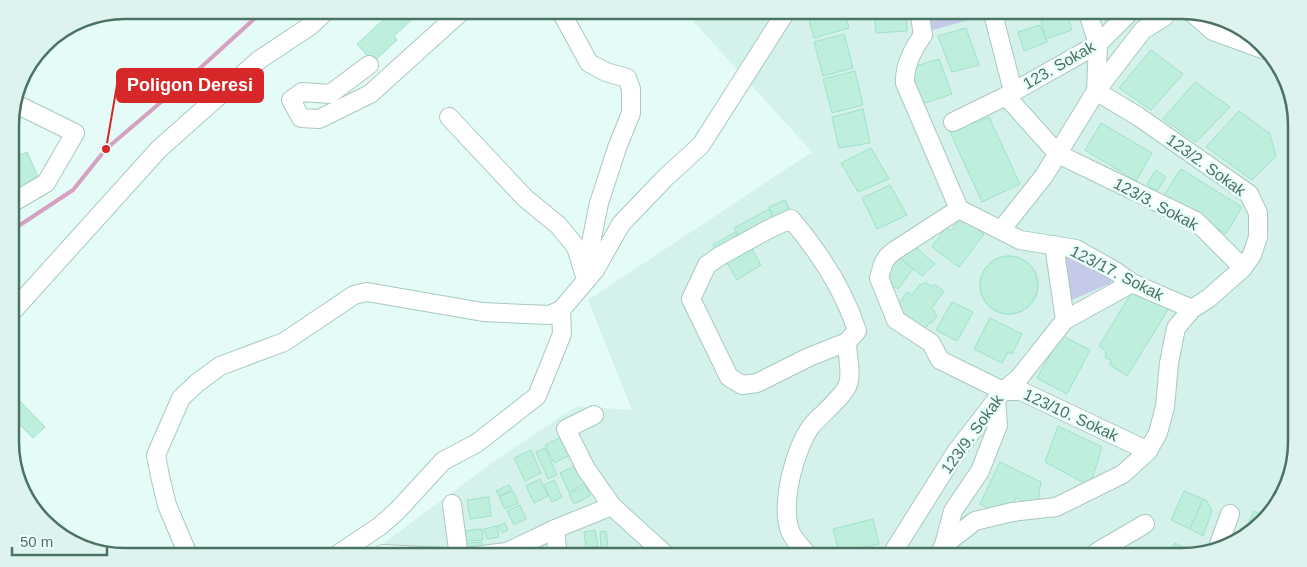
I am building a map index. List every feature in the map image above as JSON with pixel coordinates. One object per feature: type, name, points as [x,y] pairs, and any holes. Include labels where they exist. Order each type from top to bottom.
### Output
[{"type":"street","points":[[19,304],[159,149],[259,60],[317,19]]},
{"type":"street","points":[[369,65],[330,94],[302,92],[291,100],[301,118],[320,119],[370,94],[453,19]]},
{"type":"street","points":[[565,19],[589,63],[606,72],[627,78],[632,89],[631,113],[599,203],[588,258],[591,275]]},
{"type":"street","points":[[184,548],[167,504],[156,455],[181,398],[196,383],[220,366],[284,342],[354,295],[367,292],[483,312],[549,315],[561,310],[591,275],[621,224],[665,178],[701,145],[781,19]]},
{"type":"street","points":[[920,19],[923,35],[910,57],[904,73],[905,83],[959,209]]},
{"type":"street","points":[[994,19],[1009,94],[1058,154]]},
{"type":"street","points":[[1090,19],[1098,44],[1096,92]]},
{"type":"street","name":"123. Sokak","points":[[953,122],[1009,94],[1098,44],[1123,19]]},
{"type":"street","points":[[1001,230],[1044,176],[1096,92],[1143,30],[1161,19]]},
{"type":"street","points":[[1201,21],[1213,32],[1252,45]]},
{"type":"street","name":"123/2. Sokak","points":[[1096,92],[1139,117],[1249,194],[1258,213],[1258,237],[1252,255],[1244,268]]},
{"type":"street","points":[[19,199],[46,183],[75,132],[21,106]]},
{"type":"street","points":[[449,117],[525,198],[558,225],[576,247],[591,275]]},
{"type":"street","name":"123/3. Sokak","points":[[1058,154],[1196,221],[1244,268]]},
{"type":"street","name":"123/17. Sokak","points":[[959,209],[1020,240],[1076,249],[1115,271],[1132,284],[1192,309]]},
{"type":"street","name":"123/10. Sokak","points":[[959,209],[894,251],[883,264],[880,278],[896,320],[931,343],[940,360],[999,395],[1021,391],[1148,452]]},
{"type":"street","points":[[803,548],[791,533],[788,518],[791,474],[798,451],[811,426],[848,385],[847,342],[857,331],[850,308],[812,244],[791,219],[720,256],[708,265],[691,299],[729,376],[742,385],[757,383],[809,357],[847,342]]},
{"type":"street","points":[[1054,245],[1065,320]]},
{"type":"street","points":[[944,548],[975,521],[1012,512],[1056,507],[1123,474],[1148,452],[1158,433],[1165,408],[1168,363],[1176,328],[1192,309],[1209,298],[1244,268]]},
{"type":"street","name":"123/9. Sokak","points":[[896,548],[956,452],[999,395],[1019,378],[1065,320],[1132,284]]},
{"type":"street","points":[[347,548],[380,526],[397,511],[443,460],[477,443],[536,396],[562,334],[561,310]]},
{"type":"street","points":[[942,548],[954,511],[980,471],[998,424],[999,395]]},
{"type":"street","points":[[594,415],[566,429],[586,469],[612,506],[658,548]]},
{"type":"street","points":[[452,504],[457,548]]},
{"type":"street","points":[[515,548],[555,529],[612,506]]},
{"type":"street","points":[[1220,541],[1230,514]]},
{"type":"street","points":[[1104,548],[1145,524]]},
{"type":"street","points":[[555,529],[557,548]]},
{"type":"shaded area","points":[[691,19],[1189,19],[1216,24],[1247,41],[1266,60],[1280,84],[1285,97],[1288,125],[1288,442],[1283,476],[1274,495],[1262,512],[1252,522],[1229,537],[1216,543],[1189,548],[377,548],[500,457],[577,406],[632,410],[588,300],[812,152]]},
{"type":"shaded area","points":[[928,19],[972,19],[929,31]]},
{"type":"shaded area","points":[[1070,253],[1111,276],[1111,283],[1072,300],[1068,295],[1061,254]]},
{"type":"building","points":[[384,19],[412,19],[394,36],[397,40],[373,62],[357,44]]},
{"type":"building","points":[[809,19],[846,19],[849,28],[814,38]]},
{"type":"building","points":[[875,19],[906,19],[907,31],[876,33]]},
{"type":"building","points":[[1045,19],[1069,19],[1072,30],[1046,39],[1041,21]]},
{"type":"building","points":[[1040,25],[1047,42],[1024,51],[1018,32]]},
{"type":"building","points":[[966,28],[979,65],[952,72],[938,36]]},
{"type":"building","points":[[844,34],[853,68],[823,76],[814,42]]},
{"type":"building","points":[[1151,50],[1183,74],[1151,110],[1119,88]]},
{"type":"building","points":[[939,59],[952,94],[922,104],[909,68]]},
{"type":"building","points":[[855,71],[863,105],[832,113],[823,79]]},
{"type":"building","points":[[1195,82],[1230,107],[1196,142],[1163,119]]},
{"type":"building","points":[[863,109],[870,143],[839,148],[832,117]]},
{"type":"building","points":[[1239,111],[1270,134],[1276,156],[1252,180],[1206,147]]},
{"type":"building","points":[[989,117],[1020,184],[982,202],[949,130],[974,120],[976,123]]},
{"type":"building","points":[[1101,123],[1152,153],[1136,181],[1085,150]]},
{"type":"building","points":[[871,148],[889,179],[858,192],[841,163]]},
{"type":"building","points":[[27,152],[40,181],[19,194],[19,155]]},
{"type":"building","points":[[1181,169],[1242,207],[1226,234],[1164,195]]},
{"type":"building","points":[[1156,170],[1166,177],[1157,191],[1147,184]]},
{"type":"building","points":[[890,185],[907,215],[877,229],[862,198]]},
{"type":"building","points":[[785,200],[790,210],[783,217],[775,220],[769,207]]},
{"type":"building","points":[[769,209],[775,222],[741,240],[734,228]]},
{"type":"building","points":[[960,217],[984,234],[959,267],[932,247],[946,227],[951,231]]},
{"type":"building","points":[[735,232],[739,241],[716,253],[713,245]]},
{"type":"building","points":[[749,244],[761,265],[737,280],[724,258]]},
{"type":"building","points":[[912,244],[935,264],[922,276],[900,258]]},
{"type":"building","points":[[896,255],[913,269],[898,289],[882,278]]},
{"type":"building","points":[[1009,256],[1025,261],[1033,269],[1038,285],[1033,301],[1025,309],[1009,314],[993,309],[985,301],[980,285],[985,269],[993,261]]},
{"type":"building","points":[[1009,256],[1025,261],[1033,269],[1038,285],[1033,301],[1025,309],[1009,314],[993,309],[985,301],[980,285],[985,269],[993,261]]},
{"type":"building","points":[[925,282],[932,287],[934,284],[944,291],[931,309],[936,312],[934,314],[937,316],[925,329],[896,308],[907,292],[912,295],[920,284],[922,285]]},
{"type":"building","points":[[1135,287],[1169,308],[1127,376],[1110,365],[1111,360],[1105,357],[1106,351],[1099,346]]},
{"type":"building","points":[[952,302],[973,312],[957,341],[936,330]]},
{"type":"building","points":[[990,318],[1022,334],[1012,354],[1008,352],[1002,363],[974,349]]},
{"type":"building","points":[[1061,335],[1090,350],[1067,394],[1037,378]]},
{"type":"building","points":[[19,400],[45,427],[33,438],[19,424]]},
{"type":"building","points":[[1058,426],[1102,447],[1090,486],[1045,462]]},
{"type":"building","points":[[561,437],[570,455],[554,463],[545,445]]},
{"type":"building","points":[[545,448],[557,475],[548,479],[536,452]]},
{"type":"building","points":[[531,450],[541,473],[525,481],[514,458]]},
{"type":"building","points":[[1000,462],[1041,482],[1037,507],[1016,498],[1012,507],[999,514],[980,504]]},
{"type":"building","points":[[577,465],[585,484],[569,492],[560,473]]},
{"type":"building","points":[[540,479],[548,496],[534,503],[526,486]]},
{"type":"building","points":[[554,480],[562,497],[552,502],[544,485]]},
{"type":"building","points":[[509,485],[512,490],[499,496],[496,491]]},
{"type":"building","points":[[586,486],[590,496],[574,504],[569,494]]},
{"type":"building","points":[[513,491],[518,503],[505,509],[499,497]]},
{"type":"building","points":[[1184,491],[1203,499],[1190,529],[1171,520]]},
{"type":"building","points":[[489,497],[491,516],[470,519],[467,500]]},
{"type":"building","points":[[1203,499],[1207,501],[1212,511],[1203,536],[1190,529]]},
{"type":"building","points":[[520,505],[526,519],[514,525],[507,511]]},
{"type":"building","points":[[1254,511],[1260,514],[1252,522],[1247,526]]},
{"type":"building","points":[[873,519],[879,544],[861,548],[838,548],[833,529]]},
{"type":"building","points":[[505,523],[508,530],[502,533],[498,526]]},
{"type":"building","points":[[497,526],[499,537],[487,539],[484,529]]},
{"type":"building","points":[[482,529],[483,540],[464,541],[463,531]]},
{"type":"building","points":[[595,530],[598,546],[586,548],[584,532]]},
{"type":"building","points":[[606,531],[608,548],[601,548],[600,532]]},
{"type":"building","points":[[482,542],[483,548],[467,548],[467,543]]},
{"type":"building","points":[[1175,543],[1185,548],[1173,548]]},
{"type":"waterway","points":[[19,226],[73,190],[106,149],[187,80],[254,19]]},
{"type":"place","name":"Poligon Deresi","points":[[106,149]]}]
